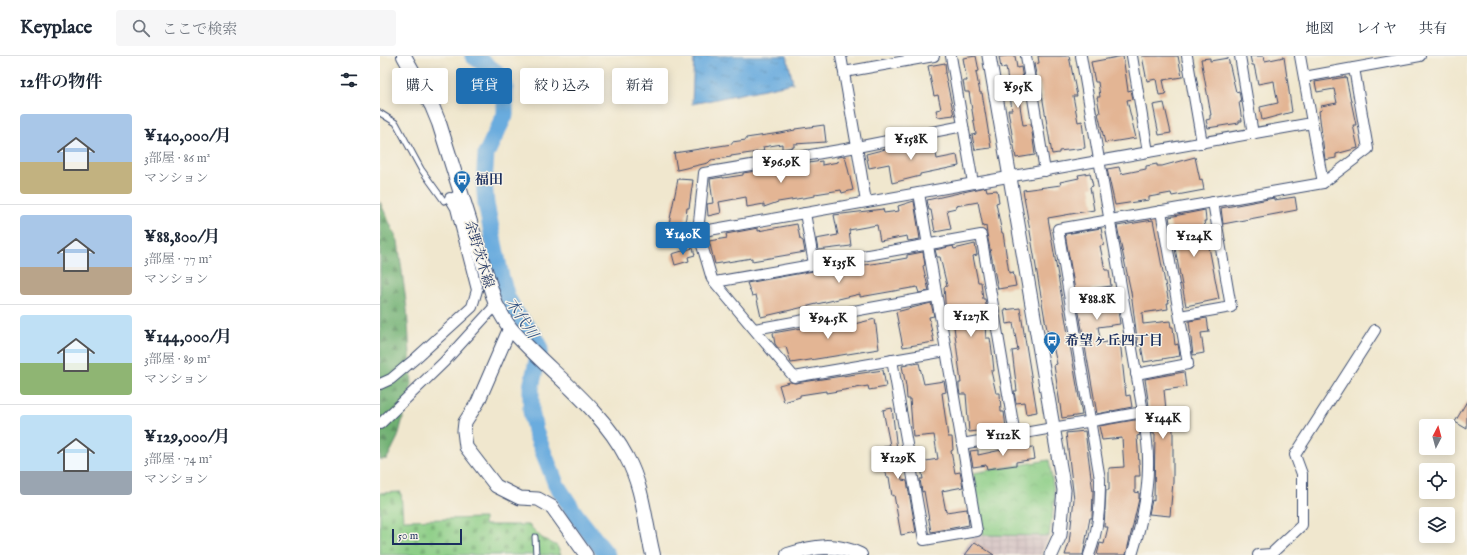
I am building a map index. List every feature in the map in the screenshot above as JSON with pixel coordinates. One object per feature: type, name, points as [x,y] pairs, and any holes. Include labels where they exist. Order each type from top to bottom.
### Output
[{"type":"main road","name":"余野茨木線","points":[[404,56],[437,117],[455,194],[496,305],[510,328],[598,417],[615,437],[628,459],[637,481],[653,555]]},
{"type":"main road","points":[[788,555],[801,550],[824,546],[844,548],[860,555]]},
{"type":"street","points":[[841,56],[866,202]]},
{"type":"street","points":[[844,72],[898,59],[934,56]]},
{"type":"street","points":[[951,56],[973,183]]},
{"type":"street","points":[[989,56],[1064,490],[1060,535],[1051,555]]},
{"type":"street","points":[[1026,56],[1046,170]]},
{"type":"street","points":[[1080,56],[1143,412],[1148,457],[1147,493],[1141,527],[1132,555]]},
{"type":"street","points":[[1132,56],[1148,152]]},
{"type":"street","points":[[1187,56],[1202,143]]},
{"type":"street","points":[[1240,56],[1253,134]]},
{"type":"street","points":[[1300,56],[1323,183]]},
{"type":"street","points":[[1304,77],[1420,56]]},
{"type":"street","points":[[1089,555],[1097,534],[1100,506],[1100,479],[1058,229],[1323,183],[1368,149],[1354,68]]},
{"type":"street","points":[[698,232],[1312,123]]},
{"type":"street","points":[[946,351],[794,377],[712,279],[698,232],[704,173],[857,147],[963,126]]},
{"type":"street","points":[[892,360],[924,540],[977,531],[919,193]]},
{"type":"street","points":[[380,384],[391,379],[416,358],[472,306],[477,290],[456,208],[455,194]]},
{"type":"street","points":[[1180,316],[1231,307],[1213,202]]},
{"type":"street","points":[[1136,374],[1188,364],[1161,211]]},
{"type":"street","points":[[805,213],[814,264]]},
{"type":"street","points":[[715,282],[981,235],[1015,435]]},
{"type":"street","points":[[755,329],[936,296]]},
{"type":"street","points":[[380,424],[444,362],[496,305]]},
{"type":"street","points":[[510,328],[478,402],[465,422],[464,431],[466,448],[496,486],[520,498],[538,499],[552,507],[586,555]]},
{"type":"street","points":[[1258,555],[1271,554],[1302,525],[1302,474],[1295,455],[1375,330]]},
{"type":"street","points":[[962,444],[1143,412]]},
{"type":"lane","points":[[380,113],[396,123],[421,169],[444,201],[455,194]]},
{"type":"lane","points":[[535,537],[536,555]]},
{"type":"shaded area","points":[[983,535],[1049,536],[1041,555],[961,555],[973,537]]},
{"type":"green space","points":[[380,202],[398,241],[407,309],[412,384],[398,437],[387,459],[380,460]]},
{"type":"green space","points":[[1049,460],[1055,498],[1049,536],[983,535],[973,473]]},
{"type":"green space","points":[[401,492],[403,520],[484,518],[484,525],[529,525],[542,538],[557,546],[561,555],[380,555],[380,493]]},
{"type":"water","points":[[694,56],[787,56],[793,83],[692,104]]},
{"type":"building","points":[[976,56],[979,71],[976,72],[980,93],[982,93],[991,148],[975,150],[972,135],[976,134],[969,92],[965,92],[963,81],[967,81],[963,58]]},
{"type":"building","points":[[1015,56],[1017,68],[1021,67],[1026,99],[1019,100],[1023,125],[1031,124],[1035,155],[1016,158],[1008,110],[1012,110],[1006,67],[1001,68],[999,57]]},
{"type":"building","points":[[1038,56],[1069,56],[1077,96],[1073,96],[1078,122],[1082,121],[1085,148],[1059,151],[1059,153],[1052,154],[1040,83],[1038,84],[1034,64],[1039,63]]},
{"type":"building","points":[[1123,56],[1128,91],[1131,90],[1133,99],[1127,100],[1136,138],[1105,143],[1098,113],[1100,113],[1097,97],[1100,97],[1098,82],[1095,82],[1091,62]]},
{"type":"building","points":[[1142,56],[1178,56],[1182,77],[1163,80],[1166,94],[1159,95],[1156,79],[1147,81]]},
{"type":"building","points":[[1250,56],[1264,56],[1265,61],[1284,57],[1292,112],[1262,120],[1260,107],[1278,103],[1274,81],[1258,84],[1254,65],[1252,65]]},
{"type":"building","points":[[1210,58],[1210,61],[1228,58],[1236,92],[1239,91],[1241,102],[1239,102],[1242,121],[1239,121],[1239,123],[1208,128],[1206,120],[1210,119],[1211,115],[1201,59]]},
{"type":"building","points":[[945,63],[945,73],[954,115],[938,117],[936,110],[941,109],[938,95],[934,96],[928,66]]},
{"type":"building","points":[[1346,77],[1356,125],[1353,125],[1358,148],[1336,154],[1336,158],[1325,160],[1319,111],[1322,110],[1321,106],[1337,103],[1334,89],[1317,92],[1315,82]]},
{"type":"building","points":[[1164,103],[1171,133],[1159,135],[1153,105]]},
{"type":"building","points":[[824,125],[826,142],[794,144],[794,147],[782,149],[782,144],[763,147],[764,151],[711,160],[708,163],[677,170],[674,153],[732,144],[732,142],[746,140],[746,138]]},
{"type":"building","points":[[913,142],[914,145],[934,142],[937,159],[957,155],[959,166],[920,174],[920,176],[892,183],[889,164],[869,168],[866,154]]},
{"type":"building","points":[[845,156],[853,190],[842,193],[841,190],[815,194],[815,196],[778,202],[764,207],[764,204],[747,207],[746,197],[719,202],[721,213],[708,216],[707,204],[713,203],[710,179],[743,175],[743,173],[822,161],[822,165],[838,162],[837,157]]},
{"type":"building","points":[[1195,157],[1200,180],[1202,179],[1204,190],[1172,196],[1171,193],[1149,197],[1149,200],[1115,205],[1107,169],[1119,167],[1121,174],[1146,169],[1146,166],[1157,164],[1157,166],[1162,166]]},
{"type":"building","points":[[1090,173],[1093,186],[1090,187],[1094,210],[1048,218],[1082,415],[1062,418],[1054,365],[1057,364],[1051,337],[1049,338],[1045,320],[1023,190],[1061,185],[1060,182],[1079,178],[1078,175]]},
{"type":"building","points":[[678,179],[693,180],[689,208],[687,208],[684,234],[689,235],[688,246],[670,243],[672,224],[669,224]]},
{"type":"building","points":[[986,187],[987,191],[997,190],[999,202],[996,203],[1003,233],[1009,273],[1013,272],[1016,286],[998,289],[986,226],[983,227],[978,202],[956,206],[956,208],[947,210],[951,229],[935,232],[931,210],[929,210],[927,200]]},
{"type":"building","points":[[1295,197],[1297,210],[1223,224],[1221,208],[1274,198],[1274,200]]},
{"type":"building","points":[[914,201],[920,239],[908,241],[907,236],[880,241],[877,225],[849,230],[851,246],[818,250],[816,239],[838,235],[834,215],[883,209],[884,213],[899,211],[898,206]]},
{"type":"building","points":[[1205,210],[1206,221],[1204,221],[1219,299],[1186,306],[1169,217]]},
{"type":"building","points":[[1153,220],[1169,303],[1167,303],[1168,309],[1142,313],[1143,324],[1170,321],[1171,327],[1173,327],[1175,345],[1178,344],[1180,356],[1144,362],[1141,345],[1138,346],[1131,292],[1117,226]]},
{"type":"building","points":[[797,224],[800,239],[803,241],[805,252],[752,261],[752,258],[715,264],[709,241],[727,238],[726,234],[758,228],[758,231]]},
{"type":"building","points":[[1101,228],[1104,245],[1100,246],[1105,270],[1109,270],[1111,286],[1091,289],[1095,313],[1118,310],[1120,324],[1098,327],[1101,343],[1120,340],[1126,396],[1130,395],[1132,407],[1097,414],[1065,234]]},
{"type":"building","points":[[975,244],[977,255],[973,256],[978,282],[981,282],[983,299],[985,299],[987,311],[984,312],[986,338],[990,338],[992,351],[994,371],[991,371],[996,393],[1000,393],[1001,412],[1004,412],[1006,428],[969,432],[966,394],[960,394],[959,389],[959,383],[961,383],[953,318],[948,319],[946,315],[944,287],[947,286],[940,257],[937,257],[935,250],[953,246],[954,249]]},
{"type":"building","points":[[693,248],[695,255],[688,257],[689,261],[675,265],[672,254]]},
{"type":"building","points":[[923,252],[925,265],[923,266],[929,291],[919,293],[917,287],[860,297],[860,294],[761,317],[756,295],[752,296],[747,283],[863,262],[864,265],[885,262],[907,258],[907,255]]},
{"type":"building","points":[[931,303],[934,316],[929,317],[934,342],[903,347],[896,312]]},
{"type":"building","points":[[1020,308],[1037,412],[1026,414],[1024,402],[1016,403],[1014,391],[1017,391],[1012,351],[1018,350],[1013,323],[1006,324],[1004,310]]},
{"type":"building","points":[[1207,318],[1209,332],[1201,333],[1204,353],[1193,355],[1189,321]]},
{"type":"building","points":[[854,319],[854,324],[875,319],[879,349],[791,363],[786,347],[778,348],[775,344],[773,333]]},
{"type":"building","points":[[919,363],[924,384],[944,381],[946,392],[942,393],[948,437],[952,437],[953,450],[951,451],[955,473],[960,472],[963,487],[942,491],[946,512],[967,509],[969,525],[931,532],[924,491],[922,492],[920,479],[923,479],[920,462],[938,459],[934,435],[913,437],[910,399],[907,399],[902,366]]},
{"type":"building","points":[[883,370],[886,387],[869,390],[868,386],[826,393],[826,391],[800,395],[800,397],[784,402],[779,385],[790,382],[795,383]]},
{"type":"building","points":[[1184,372],[1186,387],[1164,390],[1167,420],[1172,419],[1173,432],[1173,482],[1170,516],[1149,514],[1152,500],[1154,501],[1155,434],[1153,434],[1145,379]]},
{"type":"building","points":[[1467,401],[1467,429],[1455,422]]},
{"type":"building","points":[[892,408],[902,480],[907,481],[916,532],[901,535],[894,495],[892,496],[889,477],[887,477],[884,465],[888,464],[884,446],[890,445],[883,410]]},
{"type":"building","points":[[1138,420],[1140,435],[1137,436],[1140,476],[1135,476],[1135,492],[1139,493],[1139,499],[1126,555],[1097,555],[1100,543],[1104,544],[1108,527],[1104,527],[1106,490],[1109,490],[1109,468],[1124,467],[1122,438],[1102,440],[1099,426]]},
{"type":"building","points":[[1085,431],[1093,492],[1092,518],[1090,518],[1083,555],[1065,555],[1069,543],[1074,499],[1066,433]]},
{"type":"building","points":[[1022,441],[1023,448],[1033,447],[1035,459],[1016,462],[1016,465],[987,469],[986,465],[973,467],[970,451],[978,450],[978,455],[1001,450],[1001,447],[1015,445],[1014,442]]},
{"type":"building","points":[[975,542],[994,555],[965,555]]},
{"type":"waterway","name":"木代川","points":[[473,56],[496,72],[505,85],[505,115],[486,154],[484,182],[486,204],[501,277],[507,297],[515,312],[535,337],[540,349],[531,387],[531,411],[535,431],[556,484],[576,515],[607,555]]},
{"type":"place","name":"福田","points":[[462,194]]},
{"type":"place","name":"希望ヶ丘四丁目","points":[[1052,355]]}]
